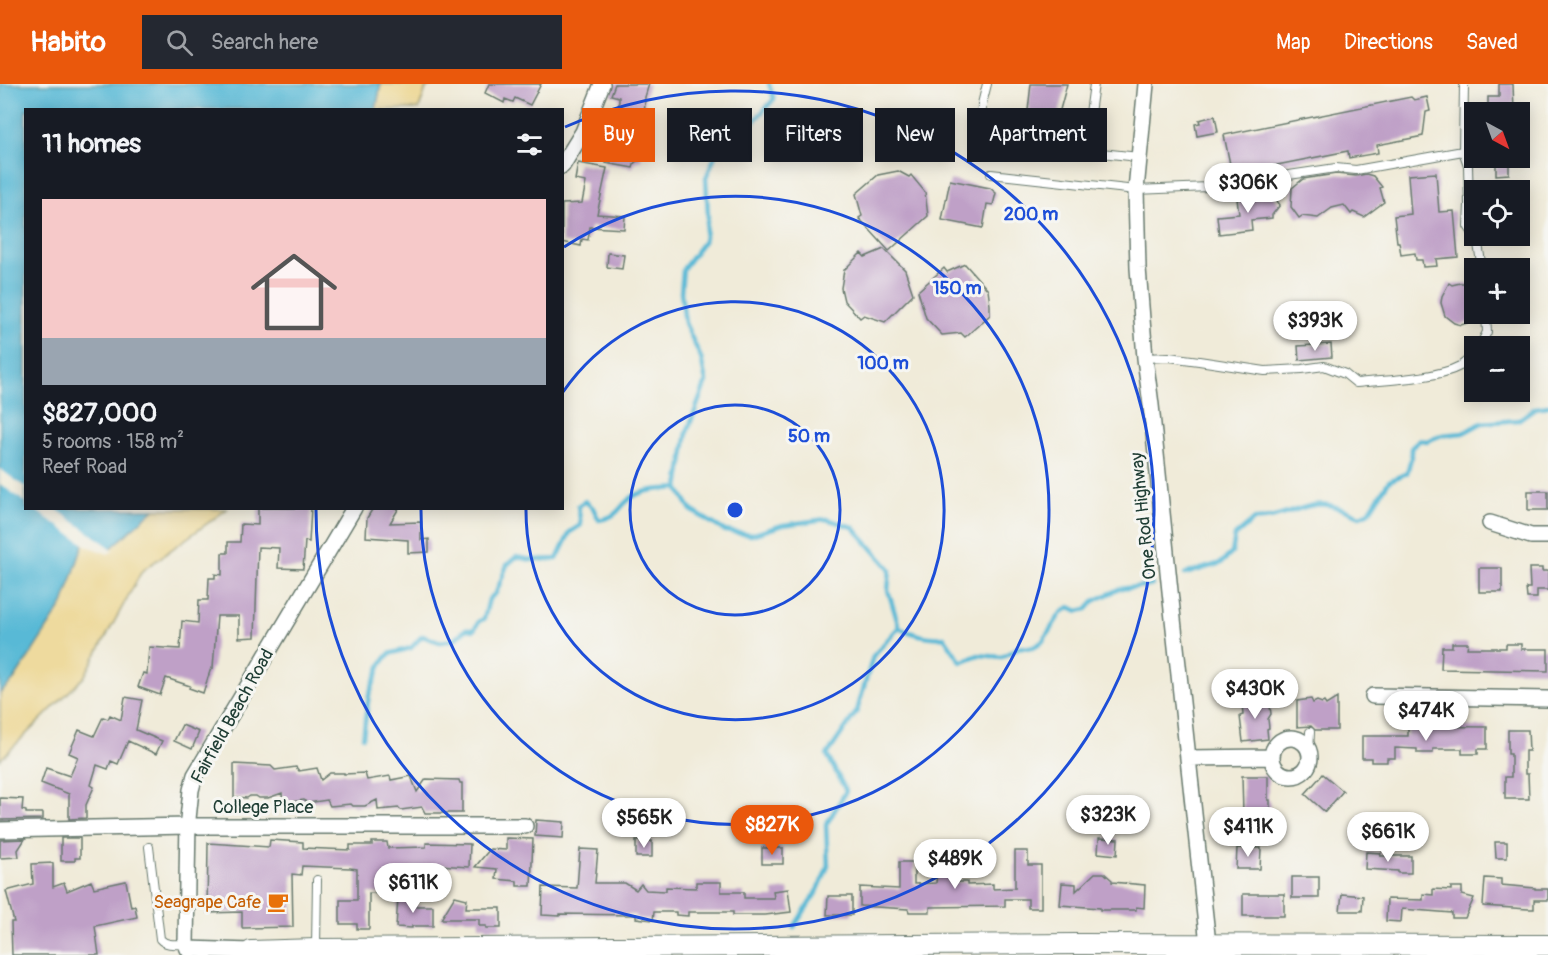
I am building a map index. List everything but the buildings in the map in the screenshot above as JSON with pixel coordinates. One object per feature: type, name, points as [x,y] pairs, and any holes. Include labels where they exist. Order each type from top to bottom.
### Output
[{"type":"street","points":[[564,163],[583,132],[602,84]]},
{"type":"street","name":"One Rod Highway","points":[[1146,84],[1136,190],[1138,268],[1145,358],[1208,944]]},
{"type":"street","name":"Fairfield Beach Road","points":[[186,944],[188,826],[190,790],[195,775],[353,510]]},
{"type":"street","points":[[1490,523],[1531,536],[1548,536]]},
{"type":"street","points":[[1373,696],[1548,699]]},
{"type":"street","points":[[1287,739],[1304,743],[1309,753],[1309,761],[1305,770],[1292,776],[1280,773],[1272,757],[1277,745],[1287,739]]},
{"type":"street","points":[[1188,758],[1272,757]]},
{"type":"street","name":"College Place","points":[[0,830],[188,826],[525,826]]},
{"type":"street","points":[[186,944],[188,949],[252,953],[316,949],[1077,949],[1208,944],[1400,950],[1548,945]]},
{"type":"lane","points":[[982,108],[987,84]]},
{"type":"lane","points":[[1091,108],[1094,84]]},
{"type":"lane","points":[[1464,84],[1463,151],[1468,165],[1468,180]]},
{"type":"lane","points":[[991,174],[1136,190],[1233,186],[1336,168],[1356,170],[1463,151]]},
{"type":"lane","points":[[1107,153],[1139,157]]},
{"type":"lane","points":[[1145,358],[1169,357],[1265,370],[1324,366],[1345,374],[1356,383],[1447,372],[1464,363]]},
{"type":"lane","points":[[1309,753],[1310,732]]},
{"type":"lane","points":[[149,847],[160,939],[164,942],[186,944]]},
{"type":"lane","points":[[316,949],[317,880]]},
{"type":"sand","points":[[381,84],[439,84],[426,88],[419,108],[376,108]]},
{"type":"sand","points":[[153,510],[226,510],[142,571],[84,677],[0,760],[0,693],[14,680],[63,604],[84,542],[108,551]]},
{"type":"water","points":[[0,84],[381,84],[376,108],[24,108],[24,510],[153,510],[108,551],[84,542],[63,604],[14,680],[0,693]]},
{"type":"pier","points":[[0,469],[24,486],[24,501],[0,484]]},
{"type":"pier","points":[[35,510],[57,510],[114,550],[108,554],[87,546]]},
{"type":"waterway","points":[[769,84],[774,99],[748,128],[723,136],[706,178],[708,216],[704,241],[683,269],[681,292],[685,323],[701,358],[706,382],[687,432],[678,488],[691,510],[725,531],[751,535],[783,525],[826,519],[853,527],[890,569],[888,590],[899,627],[873,656],[857,711],[827,755],[846,791],[826,825],[828,866],[818,890],[794,927]]},
{"type":"waterway","points":[[1185,574],[1221,563],[1232,553],[1235,536],[1255,519],[1274,517],[1319,505],[1336,507],[1360,516],[1369,512],[1389,481],[1407,473],[1411,448],[1420,440],[1427,441],[1442,435],[1463,433],[1482,423],[1518,420],[1535,408],[1548,406]]},
{"type":"waterway","points":[[363,737],[369,695],[381,664],[389,654],[411,648],[422,636],[440,642],[454,640],[466,629],[474,630],[479,621],[484,619],[489,599],[496,593],[507,565],[516,557],[532,560],[557,559],[570,532],[581,525],[578,506],[585,501],[593,508],[599,520],[612,516],[639,494],[678,488]]},
{"type":"waterway","points":[[899,627],[921,635],[944,637],[961,662],[978,655],[1002,657],[1019,647],[1032,648],[1042,642],[1061,613],[1070,607],[1078,611],[1087,609],[1094,601],[1119,589],[1152,585]]},
{"type":"place","name":"Seagrape Cafe","points":[[278,902]]}]
